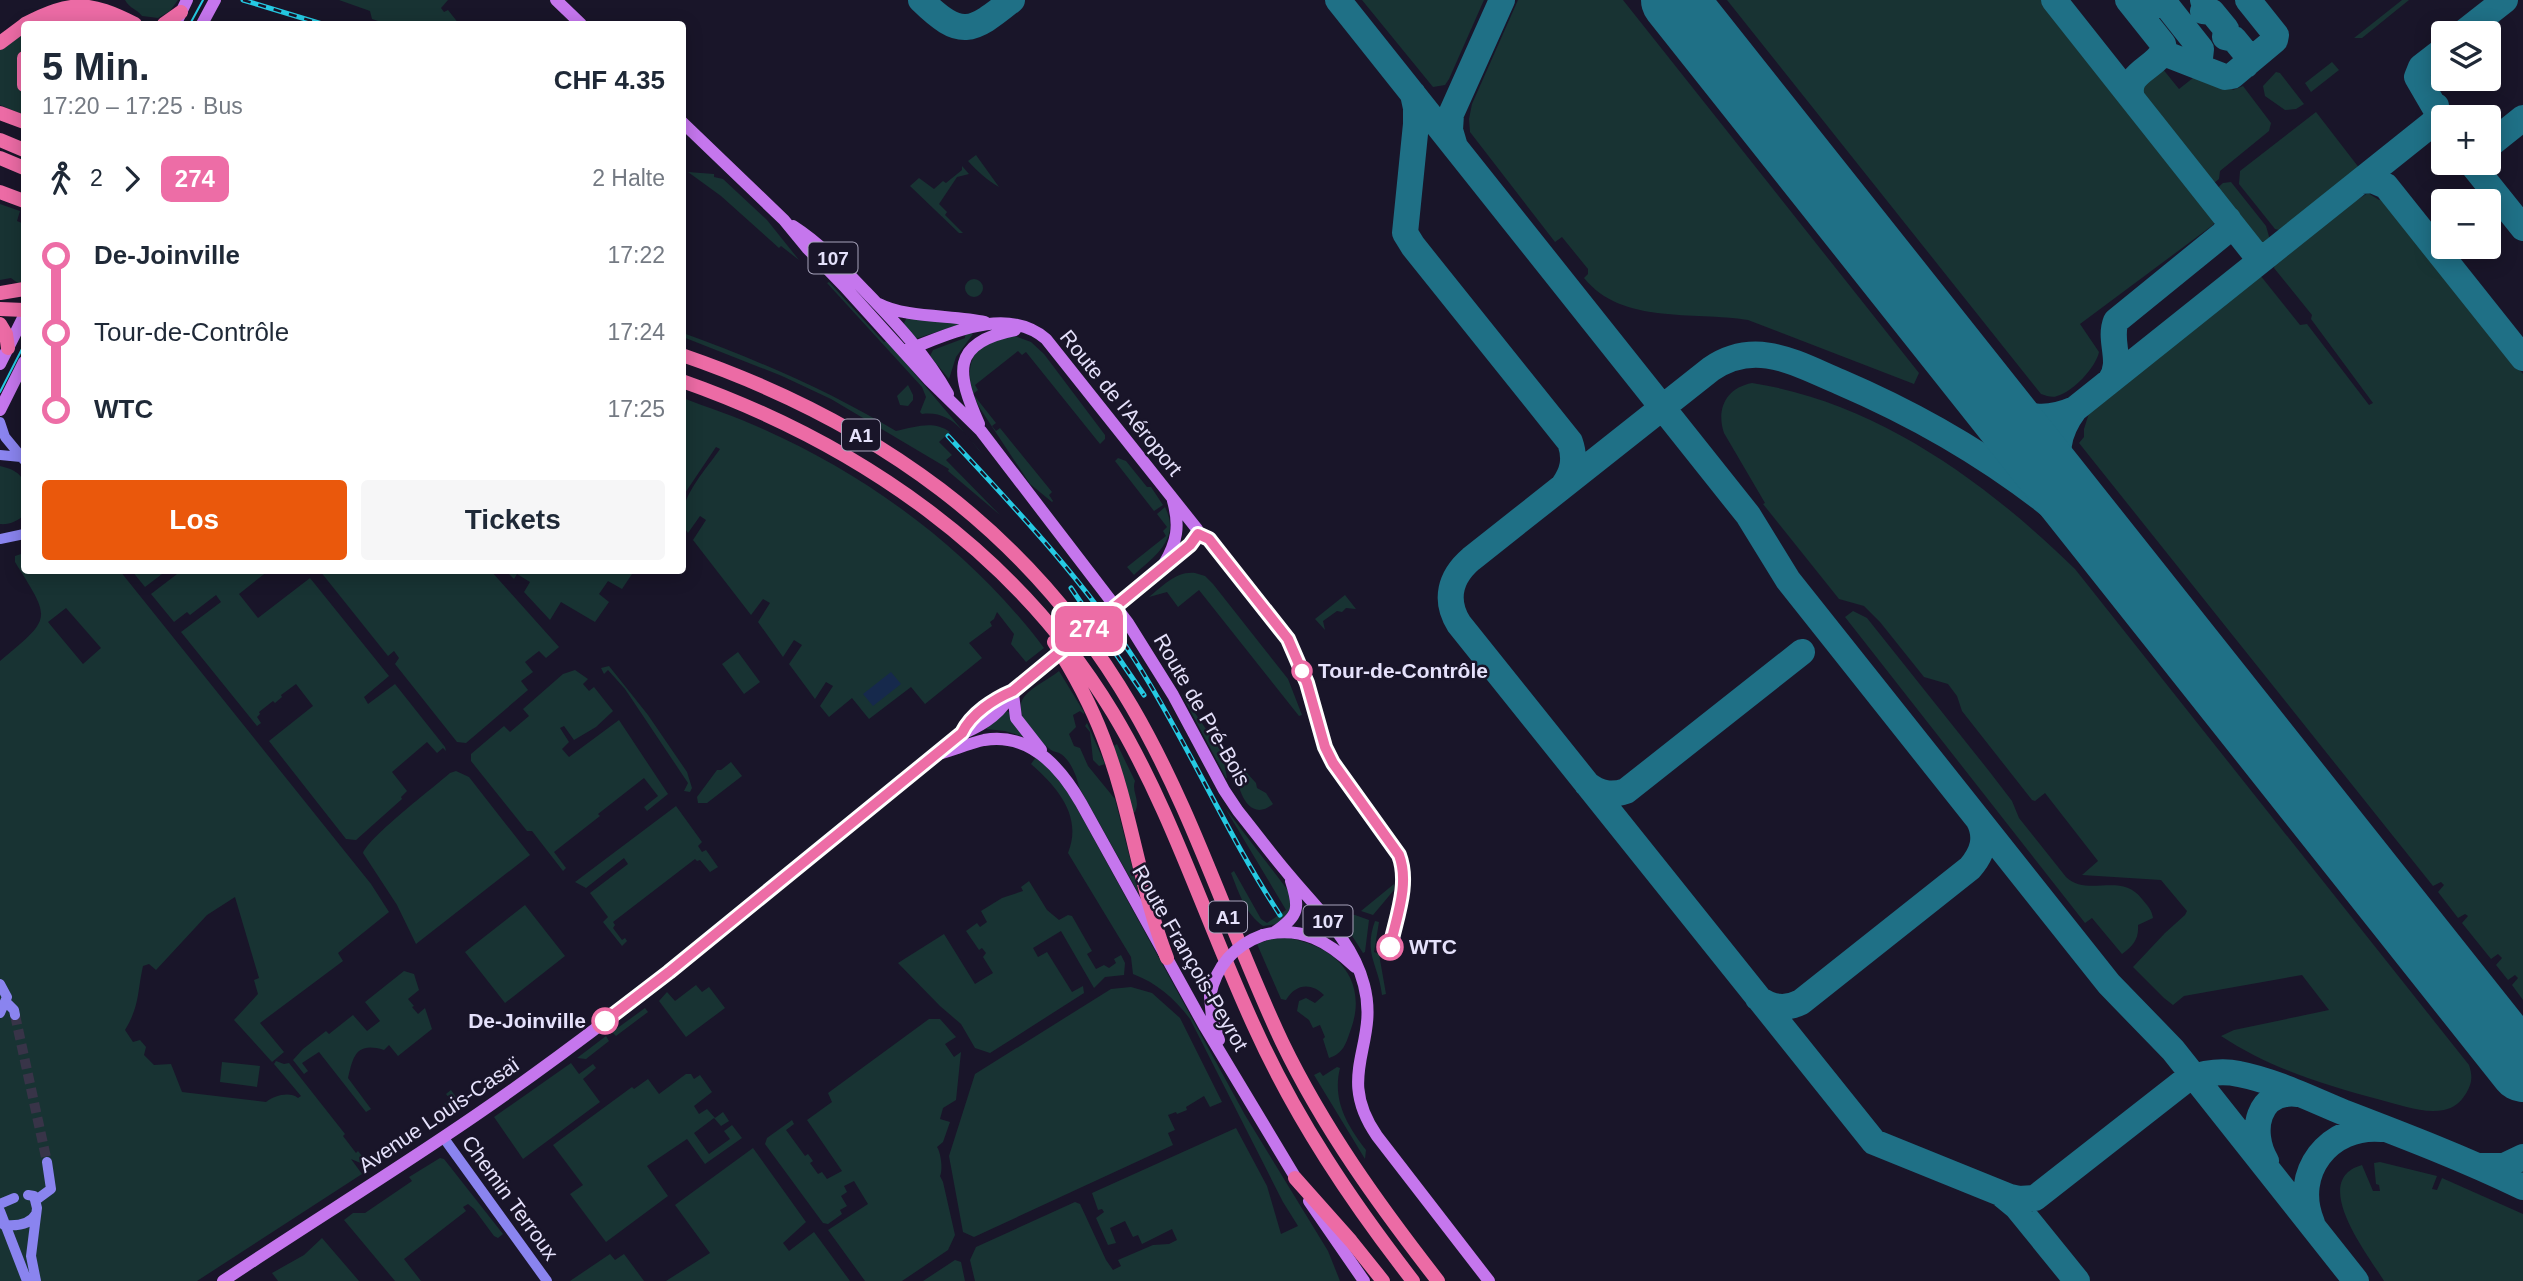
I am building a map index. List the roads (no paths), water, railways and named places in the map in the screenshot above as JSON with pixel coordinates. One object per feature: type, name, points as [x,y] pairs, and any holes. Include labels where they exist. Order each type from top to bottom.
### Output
[{"type":"highway","points":[[32,21],[51,9],[81,4],[100,7],[129,21]]},
{"type":"highway","points":[[56,21],[78,16],[101,21]]},
{"type":"highway","points":[[0,43],[21,28]]},
{"type":"highway","points":[[0,113],[21,121]]},
{"type":"highway","points":[[0,140],[21,149]]},
{"type":"highway","points":[[0,158],[21,167]]},
{"type":"highway","points":[[0,192],[21,200]]},
{"type":"highway","points":[[0,293],[21,290]]},
{"type":"highway","points":[[0,309],[21,310]]},
{"type":"highway","points":[[0,324],[6,334],[8,348]]},
{"type":"highway","name":"A1","points":[[686,357],[812,409],[873,442],[916,470],[998,537],[1068,615],[1115,680],[1156,750],[1270,1015],[1316,1107],[1373,1196],[1438,1281]]},
{"type":"highway","name":"A1","points":[[686,384],[765,414],[859,463],[924,506],[991,564],[1049,623],[1084,668],[1138,758],[1252,1024],[1287,1095],[1342,1185],[1413,1281]]},
{"type":"highway","points":[[991,564],[1052,639],[1076,678],[1095,717],[1118,781],[1148,902],[1167,958]]},
{"type":"highway","points":[[1295,1178],[1352,1241],[1383,1281]]},
{"type":"main road","points":[[556,0],[578,21]]},
{"type":"main road","points":[[204,21],[214,1]]},
{"type":"main road","name":"Route de Pré-Bois","points":[[686,126],[784,220],[807,248],[909,349]]},
{"type":"main road","name":"Route de Pré-Bois","points":[[784,220],[814,239],[876,303],[929,380],[981,431],[1128,623],[1173,695],[1224,790],[1350,950],[1360,973],[1368,1007],[1357,1077],[1360,1104],[1377,1136],[1489,1281]]},
{"type":"main road","points":[[876,303],[897,311],[961,317],[988,323]]},
{"type":"main road","points":[[0,363],[21,322]]},
{"type":"main road","name":"Route de l'Aéroport","points":[[909,349],[988,323],[1027,328],[1041,334],[1195,526],[1198,534],[1190,545],[1161,570]]},
{"type":"main road","points":[[981,431],[964,386],[962,371],[965,358],[974,346],[989,337],[1027,328]]},
{"type":"main road","points":[[0,410],[21,368]]},
{"type":"main road","points":[[1161,570],[1177,534],[1177,517],[1172,497]]},
{"type":"main road","name":"Avenue Louis-Casaï","points":[[223,1281],[443,1137],[625,1006],[962,733],[968,722],[999,696],[1013,691],[1161,570]]},
{"type":"main road","points":[[1013,691],[1016,718],[1048,759]]},
{"type":"main road","name":"Route François-Peyrot","points":[[932,757],[994,739],[1025,745],[1048,759],[1073,789],[1205,1027],[1295,1178],[1364,1281]]},
{"type":"main road","points":[[1228,1064],[1212,1018],[1210,996],[1216,976],[1229,956],[1241,946],[1291,920],[1296,912],[1296,897],[1289,875]]},
{"type":"main road","points":[[1269,933],[1304,934],[1321,940],[1335,949],[1360,973]]},
{"type":"street","points":[[0,422],[5,437],[21,457]]},
{"type":"street","points":[[0,455],[21,459]]},
{"type":"street","points":[[0,539],[21,535]]},
{"type":"street","points":[[0,984],[7,997],[0,1013]]},
{"type":"street","points":[[6,1002],[15,1015]]},
{"type":"street","name":"Chemin Terroux","points":[[443,1137],[547,1281]]},
{"type":"street","points":[[4,1225],[25,1223],[33,1219],[34,1204],[51,1189],[47,1162]]},
{"type":"street","points":[[0,1204],[13,1198]]},
{"type":"street","points":[[34,1204],[31,1256],[36,1281]]},
{"type":"street","points":[[0,1211],[27,1281]]},
{"type":"water","points":[[891,672],[901,684],[873,706],[863,694]]},
{"type":"tunnel","points":[[15,1015],[47,1162]]},
{"type":"tram line","points":[[192,21],[203,0]]},
{"type":"tram line","points":[[0,392],[21,351]]},
{"type":"railway","points":[[243,0],[312,21]]},
{"type":"railway","points":[[948,436],[998,489],[1093,600],[1135,660],[1280,915]]},
{"type":"railway","points":[[1071,588],[1144,695]]},
{"type":"place","name":"Tour-de-Contrôle","points":[[1302,671]]},
{"type":"place","name":"WTC","points":[[1390,947]]},
{"type":"place","name":"De-Joinville","points":[[605,1021]]}]
